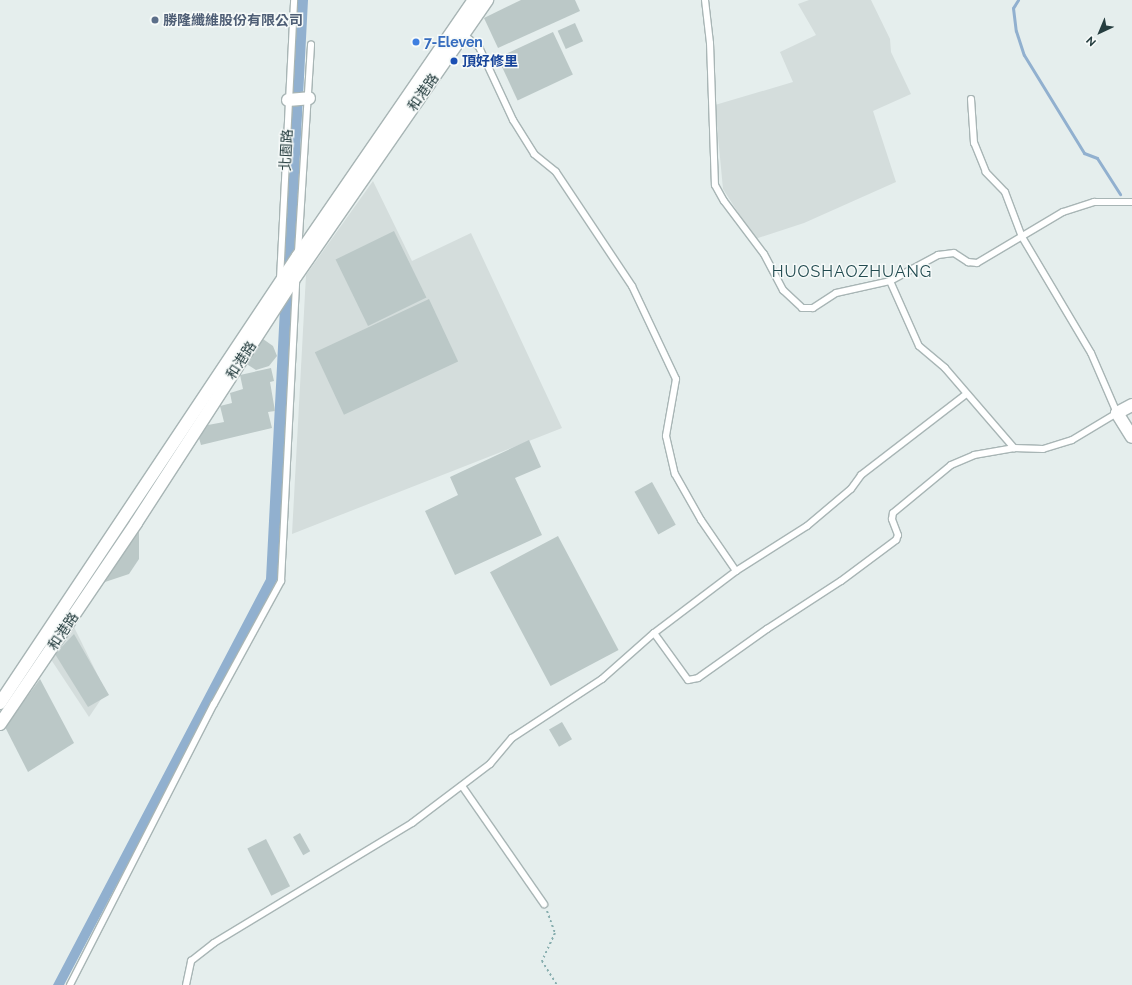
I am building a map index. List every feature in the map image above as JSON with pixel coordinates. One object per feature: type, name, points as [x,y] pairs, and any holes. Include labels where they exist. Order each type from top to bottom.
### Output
[{"type":"main road","name":"和港路","points":[[459,31],[474,0]]},
{"type":"main road","name":"和港路","points":[[0,703],[459,31],[487,0]]},
{"type":"main road","points":[[288,100],[309,98]]},
{"type":"main road","name":"和港路","points":[[0,724],[136,523],[286,285],[298,256],[394,126]]},
{"type":"main road","points":[[1132,405],[1117,413],[1132,437]]},
{"type":"lane","name":"北園路","points":[[70,985],[214,704],[282,581],[288,100],[294,0]]},
{"type":"lane","points":[[706,0],[710,43],[715,186],[724,201],[764,254],[783,290],[802,308],[813,308],[836,293],[890,281],[938,255],[954,253],[968,262],[977,263],[1063,212],[1094,202],[1132,202]]},
{"type":"lane","points":[[459,31],[479,47],[513,120],[534,154],[556,172],[635,293],[676,379],[666,436],[675,474],[702,520],[736,571]]},
{"type":"lane","points":[[298,256],[309,98],[311,44]]},
{"type":"lane","points":[[654,633],[688,680],[698,678],[767,629],[841,581],[896,540],[898,535],[892,519],[894,513],[951,465],[974,455],[1014,448],[1043,449],[1072,440],[1117,413],[1091,353],[1022,237],[1005,192],[986,172],[974,143],[971,99]]},
{"type":"lane","points":[[890,281],[919,346],[944,368],[1014,448]]},
{"type":"lane","points":[[186,985],[191,961],[214,943],[412,823],[490,764],[512,738],[602,679],[654,633],[736,571],[807,526],[851,489],[861,475],[966,394]]},
{"type":"lane","points":[[462,786],[544,904]]},
{"type":"path","points":[[544,904],[555,933],[542,961],[557,985]]},
{"type":"shaded area","points":[[809,0],[871,0],[890,39],[891,52],[911,94],[873,111],[896,182],[804,223],[755,239],[723,189],[715,105],[793,82],[780,52],[816,35],[798,4]]},
{"type":"shaded area","points":[[373,181],[412,261],[471,233],[562,428],[292,534],[306,275]]},
{"type":"shaded area","points":[[72,623],[106,692],[89,717],[50,658]]},
{"type":"water","points":[[293,0],[308,0],[278,578],[64,985],[53,985],[266,579],[289,134]]},
{"type":"building","points":[[521,0],[575,0],[580,11],[498,48],[484,18]]},
{"type":"building","points":[[575,23],[583,41],[566,49],[558,31]]},
{"type":"building","points":[[553,32],[573,75],[518,100],[498,58]]},
{"type":"building","points":[[394,231],[426,298],[368,326],[336,259]]},
{"type":"building","points":[[429,299],[458,362],[344,415],[315,352]]},
{"type":"building","points":[[263,339],[273,346],[277,356],[269,366],[256,370],[245,363]]},
{"type":"building","points":[[271,368],[274,381],[270,382],[275,411],[268,412],[272,428],[201,445],[199,438],[208,425],[224,422],[220,406],[232,403],[230,393],[243,389],[240,375]]},
{"type":"building","points":[[529,440],[541,467],[515,478],[542,535],[455,575],[425,511],[458,495],[450,477]]},
{"type":"building","points":[[652,482],[676,525],[658,535],[635,492]]},
{"type":"building","points":[[139,531],[139,559],[129,574],[102,583]]},
{"type":"building","points":[[558,536],[619,650],[551,686],[490,572]]},
{"type":"building","points":[[74,634],[109,695],[88,707],[55,654]]},
{"type":"building","points":[[40,679],[74,743],[28,772],[5,727]]},
{"type":"building","points":[[562,722],[572,739],[559,747],[549,730]]},
{"type":"building","points":[[300,833],[310,851],[303,855],[293,837]]},
{"type":"building","points":[[266,839],[290,886],[271,896],[247,849]]},
{"type":"waterway","points":[[1018,0],[1013,8],[1016,31],[1024,55],[1084,153],[1097,158],[1120,194]]},
{"type":"place","name":"勝隆纖維股份有限公司","points":[[155,20]]},
{"type":"place","name":"7-Eleven","points":[[416,42]]},
{"type":"place","name":"頂好修里","points":[[454,61]]},
{"type":"district","name":"HUOSHAOZHUANG","points":[[852,272]]}]
